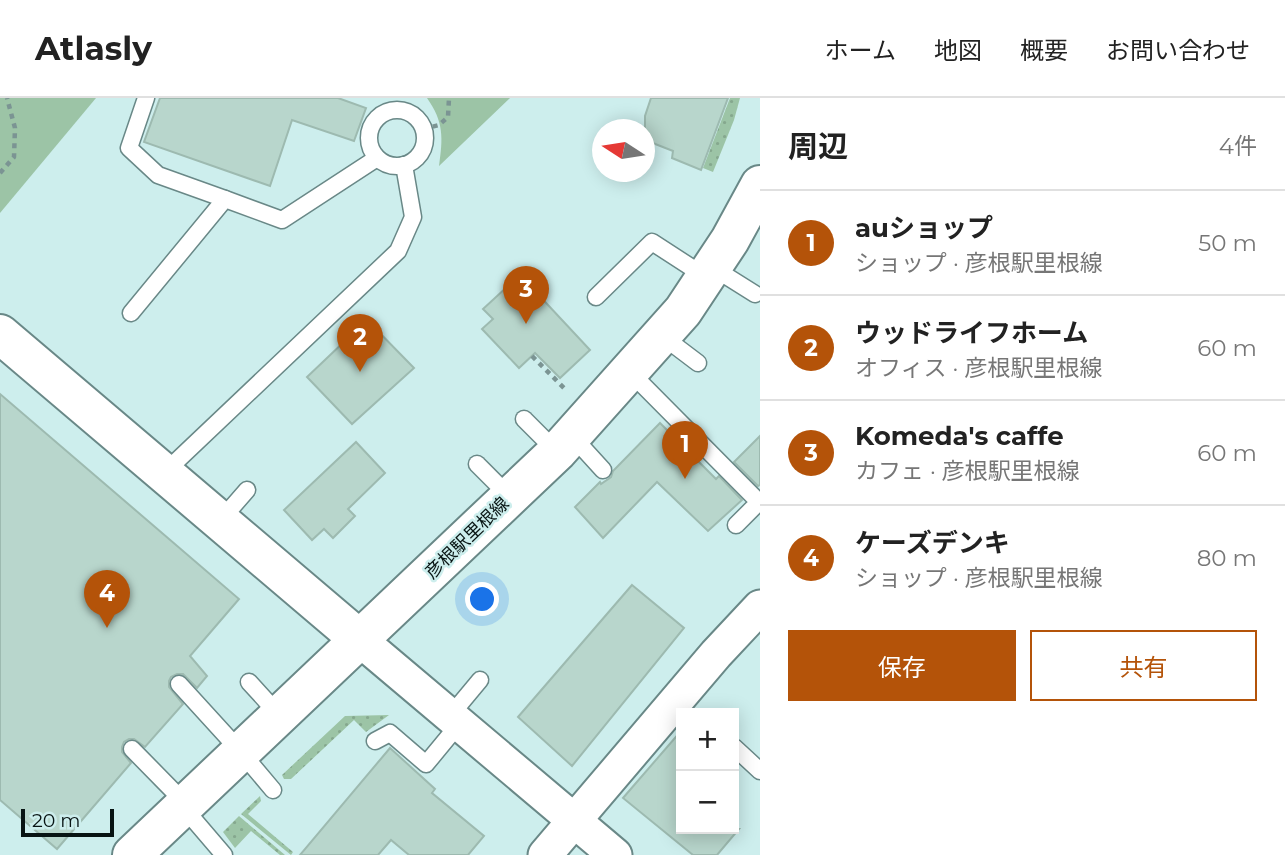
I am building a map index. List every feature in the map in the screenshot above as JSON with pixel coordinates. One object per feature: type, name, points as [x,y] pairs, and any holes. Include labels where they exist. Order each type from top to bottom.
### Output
[{"type":"street","name":"彦根駅里根線","points":[[132,855],[564,444],[683,311],[730,240],[760,185]]},
{"type":"street","points":[[0,336],[615,855]]},
{"type":"street","points":[[545,855],[716,654],[742,618]]},
{"type":"lane","points":[[146,98],[129,148],[158,175],[282,220],[377,158]]},
{"type":"lane","points":[[397,104],[419,121],[424,138],[419,155],[404,165],[394,166],[377,158],[369,142],[369,133],[378,117],[397,104]]},
{"type":"lane","points":[[164,473],[398,251],[413,218],[404,165]]},
{"type":"lane","points":[[131,313],[225,199]]},
{"type":"lane","points":[[596,297],[652,242],[755,294]]},
{"type":"lane","points":[[661,335],[698,363]]},
{"type":"lane","points":[[629,372],[759,502],[736,525]]},
{"type":"lane","points":[[524,419],[603,470]]},
{"type":"lane","points":[[477,464],[510,497]]},
{"type":"lane","points":[[220,521],[247,490]]},
{"type":"lane","points":[[375,741],[390,733],[426,764],[480,680]]},
{"type":"lane","points":[[249,682],[279,715]]},
{"type":"lane","points":[[179,684],[273,790]]},
{"type":"lane","points":[[132,749],[184,805],[224,855]]},
{"type":"lane","points":[[739,752],[760,772]]},
{"type":"path","points":[[0,173],[14,157],[15,128],[7,98]]},
{"type":"path","points":[[423,129],[439,125],[448,117],[449,98]]},
{"type":"path","points":[[532,356],[564,388]]},
{"type":"green space","points":[[0,98],[96,98],[0,213]]},
{"type":"green space","points":[[427,98],[510,98],[439,166],[441,130],[437,115]]},
{"type":"green space","points":[[730,98],[740,98],[713,172],[703,168]]},
{"type":"green space","points":[[389,715],[366,732],[354,720],[291,779],[284,779],[282,775],[345,716]]},
{"type":"green space","points":[[260,796],[261,801],[248,814],[293,852],[291,855],[241,814]]},
{"type":"green space","points":[[239,816],[285,855],[280,855],[251,831],[235,848],[223,832]]},
{"type":"building","points":[[160,98],[338,98],[366,108],[354,141],[292,120],[270,186],[144,142]]},
{"type":"building","points":[[651,98],[728,98],[701,170],[672,158],[673,151],[655,144],[655,119],[645,119]]},
{"type":"building","points":[[520,275],[590,350],[560,378],[535,353],[519,368],[482,329],[493,319],[483,309]]},
{"type":"building","points":[[367,320],[414,368],[352,424],[307,377]]},
{"type":"building","points":[[0,394],[239,599],[190,656],[207,676],[197,688],[183,674],[171,677],[169,687],[183,704],[145,747],[134,739],[124,742],[122,752],[131,763],[57,849],[0,800]]},
{"type":"building","points":[[660,423],[716,479],[719,476],[742,500],[708,531],[657,482],[603,538],[575,507],[600,482],[601,484],[611,477],[613,471]]},
{"type":"building","points":[[760,436],[760,485],[758,486],[734,462]]},
{"type":"building","points":[[356,442],[385,473],[348,509],[355,516],[333,538],[324,529],[312,540],[284,510]]},
{"type":"building","points":[[632,585],[684,628],[572,766],[518,717]]},
{"type":"building","points":[[676,737],[676,834],[735,834],[717,855],[693,855],[623,798]]},
{"type":"building","points":[[390,748],[435,789],[432,793],[484,836],[468,855],[409,855],[391,840],[378,855],[300,855]]},
{"type":"place","name":"Komeda's caffe","points":[[526,324]]},
{"type":"place","name":"ウッドライフホーム","points":[[360,372]]},
{"type":"place","name":"auショップ","points":[[685,479]]},
{"type":"place","name":"ケーズデンキ","points":[[107,628]]}]
